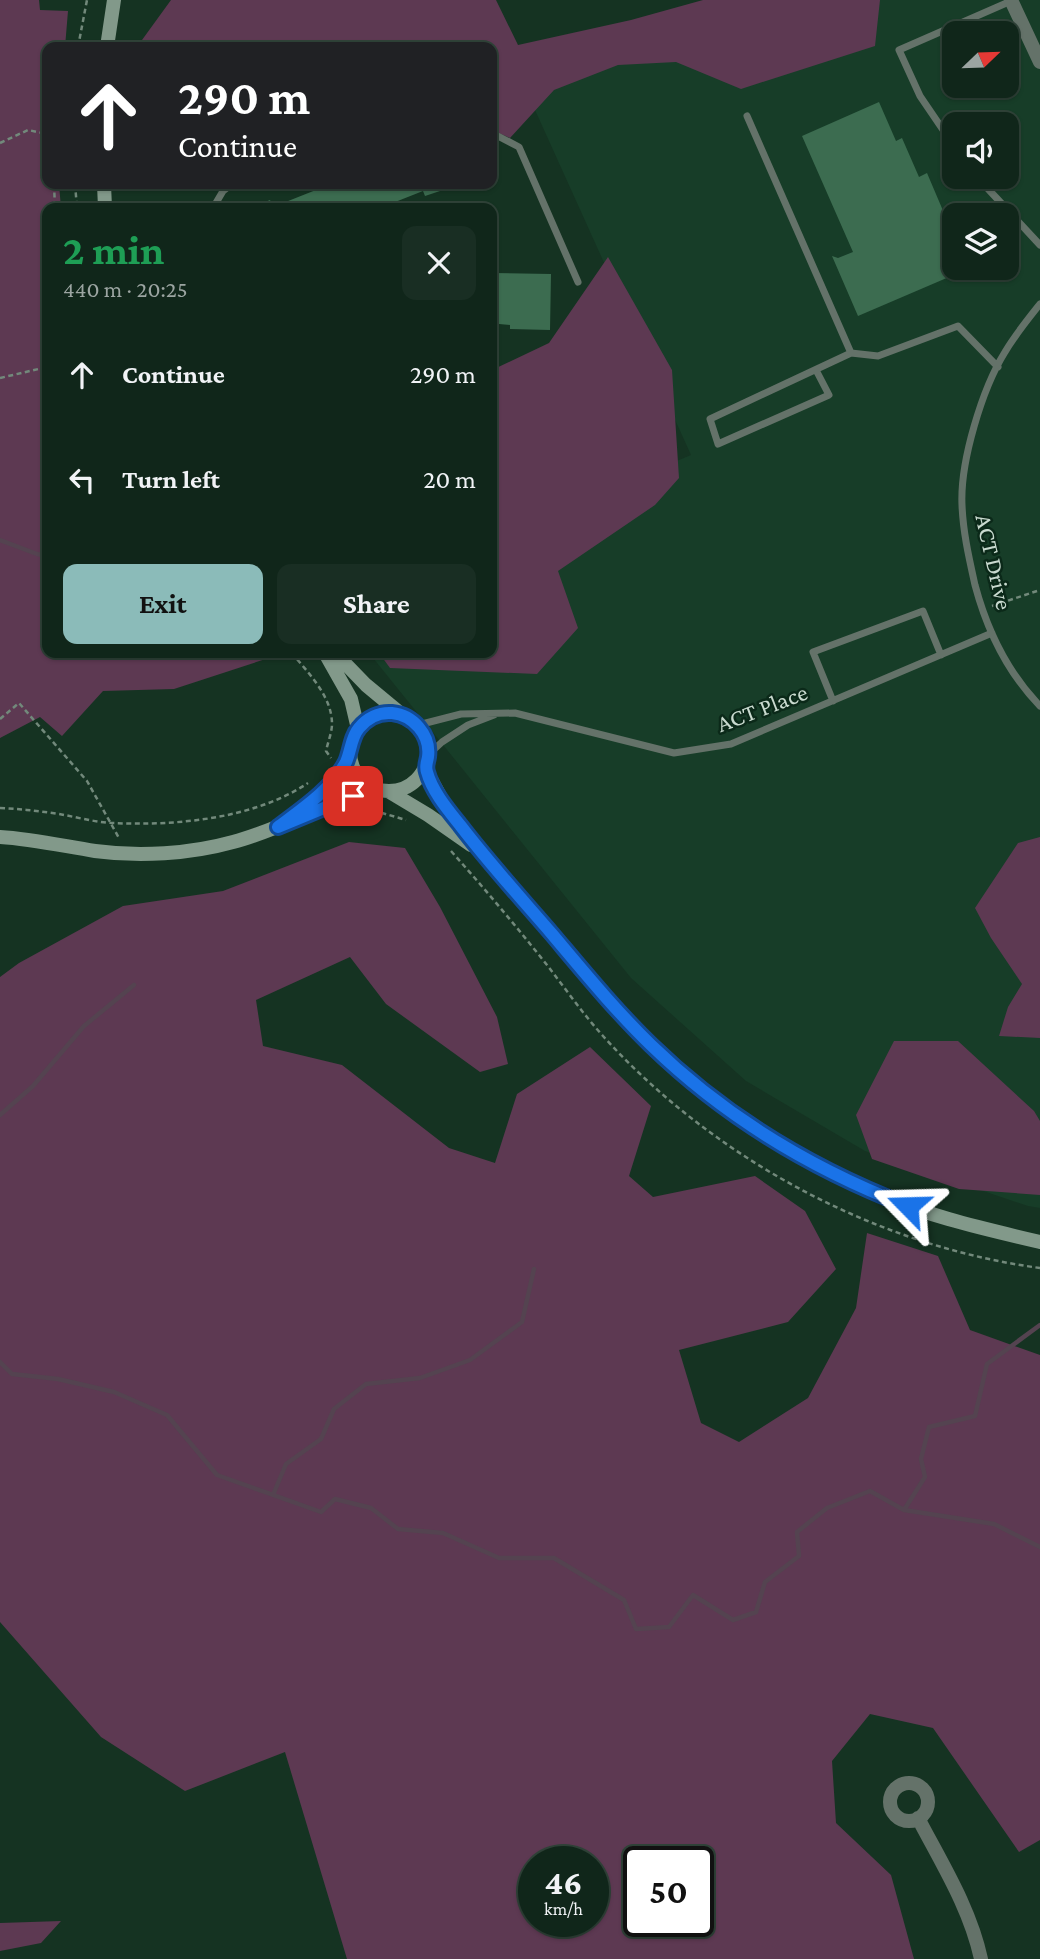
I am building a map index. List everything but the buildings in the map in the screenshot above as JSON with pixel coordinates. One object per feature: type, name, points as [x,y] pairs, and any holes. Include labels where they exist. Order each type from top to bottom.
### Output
[{"type":"main road","points":[[108,42],[114,0]]},
{"type":"main road","points":[[328,658],[351,699],[358,729]]},
{"type":"main road","points":[[340,658],[366,685],[421,730],[427,742],[427,762],[447,809],[643,1037],[695,1084],[781,1146],[864,1189],[964,1224],[1040,1242]]},
{"type":"main road","points":[[278,827],[330,783],[344,765],[358,729],[367,720],[390,713],[402,715]]},
{"type":"main road","points":[[350,752],[358,776],[368,785],[383,790],[481,851]]},
{"type":"main road","points":[[0,837],[127,853],[165,853],[203,848],[231,843],[278,827],[353,796],[407,788],[418,779],[427,762]]},
{"type":"street","points":[[1011,0],[1040,62]]},
{"type":"street","points":[[918,1818],[975,1930],[981,1959]]},
{"type":"lane","points":[[942,128],[920,96],[899,50],[1011,0]]},
{"type":"lane","points":[[747,116],[851,353]]},
{"type":"lane","points":[[497,136],[519,147],[578,282]]},
{"type":"lane","points":[[988,189],[1040,246]]},
{"type":"lane","name":"ACT Drive","points":[[1040,304],[1004,353],[979,410],[966,457],[962,503],[967,552],[982,609],[1004,659],[1040,706]]},
{"type":"lane","points":[[816,370],[829,395],[718,444],[710,419],[851,353],[878,355],[958,326],[998,367]]},
{"type":"lane","points":[[833,701],[813,652],[923,611],[941,655]]},
{"type":"lane","name":"ACT Place","points":[[415,723],[434,722],[461,714],[515,713],[674,753],[731,744],[992,633]]},
{"type":"lane","name":"ACT Place","points":[[427,762],[442,742],[467,724],[495,714]]},
{"type":"path","points":[[79,42],[87,0]]},
{"type":"path","points":[[0,144],[28,130],[42,133]]},
{"type":"path","points":[[0,378],[42,368]]},
{"type":"path","points":[[982,609],[1040,590]]},
{"type":"path","points":[[0,719],[19,703],[87,781],[127,853]]},
{"type":"path","points":[[0,808],[42,811],[110,823],[204,820],[242,812],[296,791],[315,778]]},
{"type":"shaded area","points":[[0,0],[39,0],[40,10],[68,11],[65,42],[42,42],[42,189],[59,189],[61,203],[42,203],[42,658],[269,658],[174,689],[103,691],[62,736],[40,717],[0,738]]},
{"type":"shaded area","points":[[171,0],[496,0],[518,45],[631,20],[703,0],[880,0],[875,46],[741,89],[676,62],[618,65],[554,90],[510,138],[497,132],[497,42],[142,40]]},
{"type":"shaded area","points":[[709,0],[1040,0],[1040,1208],[865,1151],[746,1081],[631,978],[373,658],[497,658],[497,536],[691,455],[521,79]]},
{"type":"shaded area","points":[[608,257],[672,370],[679,478],[655,505],[558,571],[578,628],[537,674],[390,668],[383,658],[497,658],[497,368],[549,343]]},
{"type":"shaded area","points":[[1040,837],[1040,1038],[999,1036],[1008,1007],[1022,984],[991,938],[975,908],[1018,843]]},
{"type":"shaded area","points":[[349,842],[405,848],[440,907],[497,1017],[508,1064],[480,1072],[386,1004],[350,957],[256,1000],[263,1046],[342,1065],[449,1148],[495,1163],[517,1094],[590,1047],[651,1106],[629,1176],[653,1197],[755,1176],[805,1211],[836,1269],[788,1322],[679,1350],[701,1423],[739,1442],[808,1398],[856,1308],[867,1233],[938,1256],[970,1330],[1040,1355],[1040,1840],[1019,1852],[933,1728],[870,1714],[832,1761],[836,1823],[891,1875],[914,1959],[347,1959],[285,1752],[185,1791],[101,1737],[0,1622],[0,977],[19,963],[123,906],[223,891]]},
{"type":"shaded area","points":[[894,1041],[958,1041],[1034,1111],[1040,1121],[1040,1195],[959,1189],[872,1159],[856,1115]]},
{"type":"shaded area","points":[[61,1921],[41,1943],[0,1951],[0,1923]]},
{"type":"waterway","points":[[0,540],[42,555]]},
{"type":"waterway","points":[[0,1115],[33,1086],[84,1026],[134,985]]},
{"type":"waterway","points":[[273,1495],[286,1464],[321,1439],[334,1409],[366,1384],[420,1378],[470,1360],[522,1322],[534,1269]]},
{"type":"waterway","points":[[0,1362],[12,1374],[58,1379],[114,1392],[167,1415],[217,1475],[321,1512],[335,1499],[371,1508],[398,1529],[443,1533],[499,1558],[554,1558],[624,1600],[636,1629],[669,1627],[693,1595],[733,1620],[756,1612],[765,1582],[799,1556],[797,1532],[827,1508],[870,1491],[904,1510],[925,1477],[921,1459],[929,1427],[975,1416],[987,1364],[1040,1325]]},
{"type":"waterway","points":[[904,1510],[994,1524],[1040,1547]]},
{"type":"route","points":[[353,796],[278,827],[330,783],[344,765],[358,729],[367,720],[390,713],[413,721],[427,742],[425,768],[428,776],[447,809],[618,1011],[651,1045],[713,1099],[781,1146],[864,1189],[908,1206]]}]
